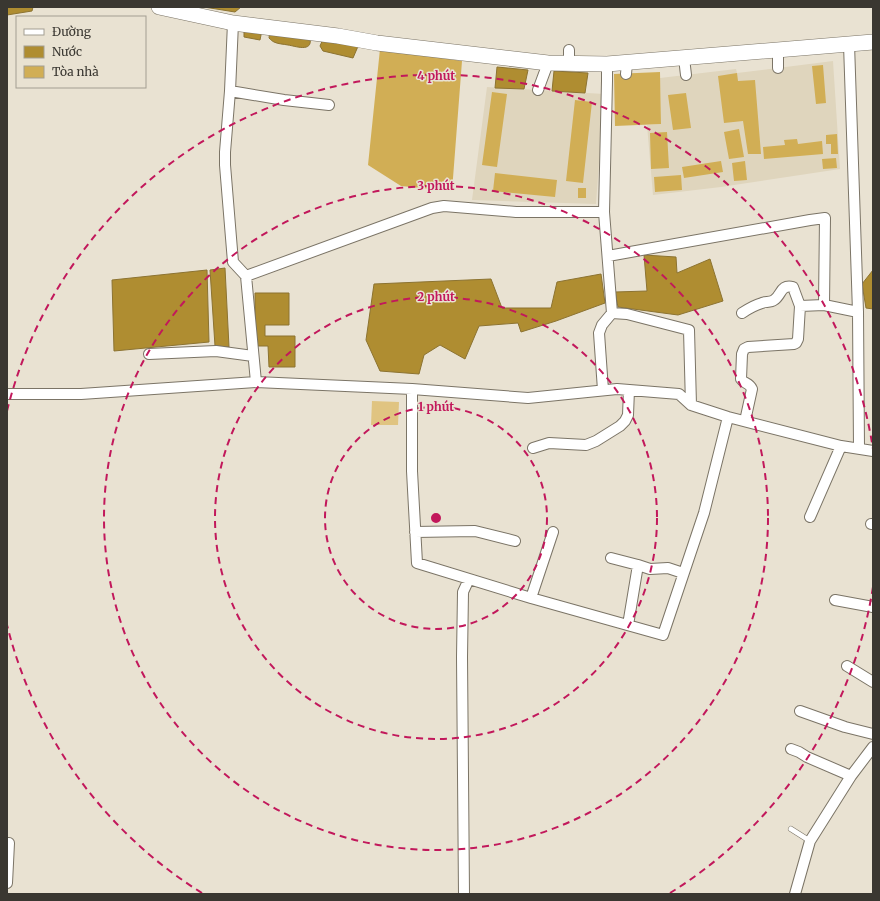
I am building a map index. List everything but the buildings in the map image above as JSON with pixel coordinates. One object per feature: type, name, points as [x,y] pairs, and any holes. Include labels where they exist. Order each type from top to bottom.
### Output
[{"type":"main road","points":[[159,7],[233,22],[338,36],[382,46],[435,54],[548,63],[569,57],[626,68],[684,58],[873,42]]},
{"type":"street","points":[[233,22],[225,165],[233,262],[246,276],[256,382]]},
{"type":"street","points":[[849,44],[858,312],[859,448]]},
{"type":"street","points":[[778,50],[778,68]]},
{"type":"street","points":[[684,58],[686,75]]},
{"type":"street","points":[[538,90],[548,63]]},
{"type":"street","points":[[603,390],[599,333],[602,325],[612,313],[604,212],[607,81],[606,64]]},
{"type":"street","points":[[230,91],[284,100],[329,105]]},
{"type":"street","points":[[246,276],[432,208],[444,206],[516,212],[604,212]]},
{"type":"street","points":[[608,256],[825,218],[824,305]]},
{"type":"street","points":[[742,313],[763,302],[775,300],[784,288],[789,286],[793,287],[800,306],[798,339],[796,343],[748,347],[744,349],[742,354],[741,379],[742,381],[748,383],[752,389],[745,421]]},
{"type":"street","points":[[800,306],[824,305],[858,312]]},
{"type":"street","points":[[612,313],[627,314],[689,330],[691,405]]},
{"type":"street","points":[[149,354],[216,351],[253,356]]},
{"type":"street","points":[[7,394],[81,394],[256,382],[412,389],[528,398],[617,389],[679,394],[691,405],[728,417],[841,446],[873,451]]},
{"type":"street","points":[[412,389],[412,471],[417,563],[531,598],[663,635],[704,513],[728,417]]},
{"type":"street","points":[[533,448],[550,443],[586,445],[596,441],[620,426],[625,421],[628,415],[629,390]]},
{"type":"street","points":[[810,517],[841,446]]},
{"type":"street","points":[[415,532],[475,531],[515,541]]},
{"type":"street","points":[[531,598],[553,532]]},
{"type":"street","points":[[611,558],[650,569],[668,568],[683,573]]},
{"type":"street","points":[[628,625],[638,565]]},
{"type":"street","points":[[464,894],[462,657],[463,592],[469,579]]},
{"type":"street","points":[[835,600],[873,607]]},
{"type":"street","points":[[847,666],[873,682]]},
{"type":"street","points":[[800,711],[845,727],[873,734]]},
{"type":"street","points":[[795,894],[810,841],[850,776],[873,747]]},
{"type":"street","points":[[791,749],[850,776]]},
{"type":"street","points":[[7,843],[9,843],[7,883]]},
{"type":"lane","points":[[791,829],[810,841]]},
{"type":"shaded area","points":[[833,61],[840,169],[721,187],[653,195],[647,125],[661,124],[660,78],[736,69],[737,73]]},
{"type":"shaded area","points":[[487,87],[604,94],[596,204],[472,200]]},
{"type":"shaded area","points":[[372,401],[399,402],[398,425],[371,425]]},
{"type":"water","points":[[7,7],[33,7],[32,11],[7,15]]},
{"type":"water","points":[[204,7],[241,7],[235,12]]},
{"type":"water","points":[[244,27],[262,30],[260,40],[244,37]]},
{"type":"water","points":[[270,30],[310,38],[309,46],[303,48],[276,43],[269,38]]},
{"type":"water","points":[[323,39],[359,44],[353,58],[323,51],[320,46]]},
{"type":"water","points":[[497,67],[528,70],[524,89],[495,88]]},
{"type":"water","points":[[554,71],[588,73],[585,93],[552,91]]},
{"type":"water","points":[[644,255],[676,257],[677,273],[710,259],[723,301],[678,315],[618,307],[615,292],[647,291]]},
{"type":"water","points":[[225,268],[229,347],[215,346],[210,270]]},
{"type":"water","points":[[207,270],[209,342],[114,351],[112,280]]},
{"type":"water","points":[[873,270],[873,309],[866,308],[862,284]]},
{"type":"water","points":[[601,274],[605,303],[521,332],[518,323],[479,326],[465,359],[440,345],[424,355],[419,374],[380,371],[366,340],[374,284],[491,279],[502,308],[551,308],[557,282]]},
{"type":"water","points":[[255,293],[289,293],[289,325],[265,325],[265,336],[295,336],[295,367],[269,367],[268,346],[255,346]]}]
